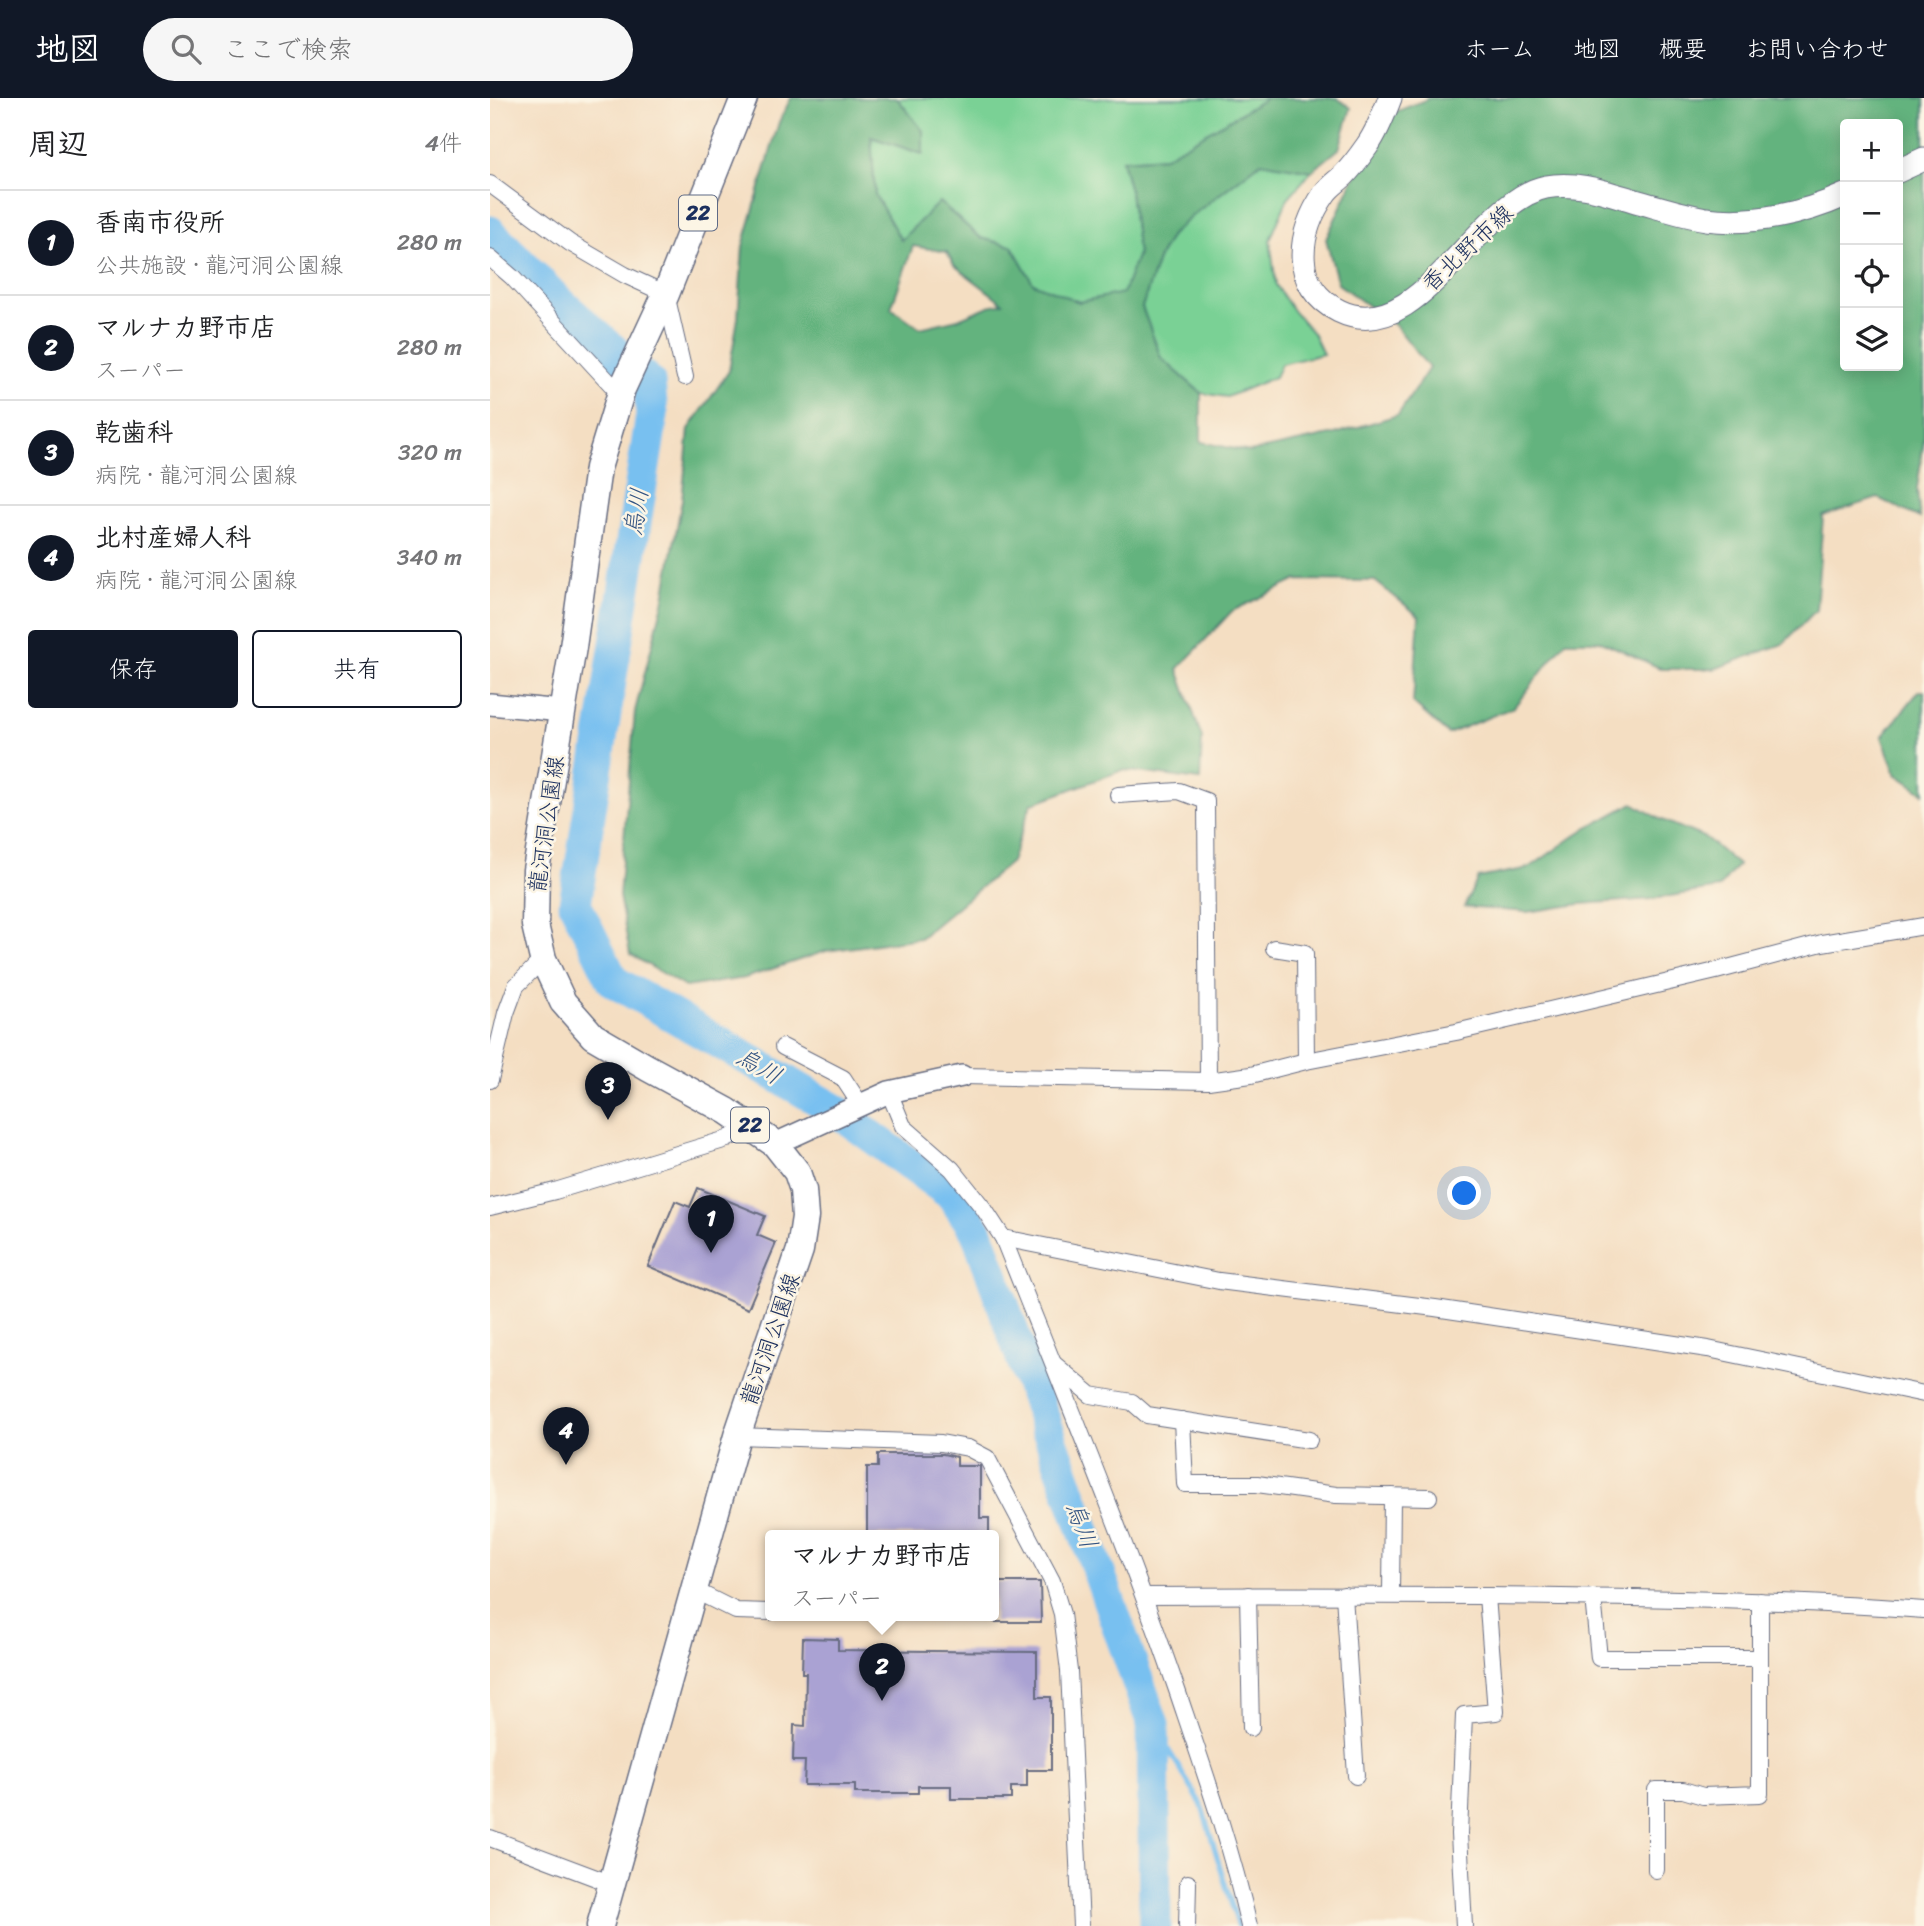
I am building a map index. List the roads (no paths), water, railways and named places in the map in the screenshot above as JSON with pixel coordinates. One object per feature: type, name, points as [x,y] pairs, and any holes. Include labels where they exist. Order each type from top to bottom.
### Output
[{"type":"main road","name":"龍河洞公園線","points":[[600,1926],[737,1436],[800,1250],[805,1217],[803,1190],[785,1139],[751,1126],[593,1035],[563,1002],[543,959],[535,925],[535,882],[598,468],[621,392],[666,294],[744,98]]},
{"type":"main road","name":"香北野市線","points":[[1390,98],[1369,144],[1347,172],[1326,192],[1304,237],[1303,266],[1316,294],[1347,315],[1371,317],[1392,312],[1434,282],[1506,210],[1527,193],[1542,187],[1576,185],[1706,219],[1762,219],[1791,214],[1840,197]]},
{"type":"main road","points":[[1903,169],[1924,159]]},
{"type":"street","points":[[490,184],[570,243],[625,275],[666,294],[685,377]]},
{"type":"street","points":[[490,258],[512,277],[621,392]]},
{"type":"street","points":[[490,704],[562,711]]},
{"type":"street","points":[[1118,795],[1179,791],[1206,801],[1208,1081]]},
{"type":"street","points":[[785,1139],[889,1092],[962,1076],[1208,1081],[1251,1075],[1306,1061],[1456,1032],[1716,971],[1822,943],[1893,929],[1924,926]]},
{"type":"street","points":[[1274,948],[1305,953],[1306,1061]]},
{"type":"street","points":[[490,1080],[506,1013],[516,986],[543,959]]},
{"type":"street","points":[[783,1047],[843,1078],[860,1104]]},
{"type":"street","points":[[889,1092],[903,1126],[952,1169],[1003,1238],[1144,1595],[1206,1776],[1249,1926]]},
{"type":"street","points":[[490,1207],[555,1191],[727,1139],[751,1126]]},
{"type":"street","points":[[1003,1238],[1219,1281],[1435,1308],[1708,1349],[1924,1394]]},
{"type":"street","points":[[1052,1362],[1091,1395],[1132,1402],[1147,1415],[1309,1440]]},
{"type":"street","points":[[1182,1420],[1185,1484],[1257,1484],[1336,1495],[1429,1497]]},
{"type":"street","points":[[737,1436],[941,1443],[968,1448],[987,1458],[1052,1581],[1062,1614],[1069,1671],[1081,1926]]},
{"type":"street","points":[[1391,1594],[1392,1496]]},
{"type":"street","points":[[694,1590],[736,1611],[765,1612]]},
{"type":"street","points":[[1144,1595],[1391,1594],[1592,1597],[1832,1603],[1924,1611]]},
{"type":"street","points":[[1248,1595],[1251,1728]]},
{"type":"street","points":[[1344,1595],[1356,1776]]},
{"type":"street","points":[[1464,1926],[1459,1834],[1464,1715],[1496,1712],[1487,1597]]},
{"type":"street","points":[[1592,1597],[1599,1658],[1760,1658]]},
{"type":"street","points":[[1656,1870],[1656,1790],[1683,1790],[1703,1796],[1760,1794],[1760,1601]]},
{"type":"street","points":[[490,1838],[612,1884]]},
{"type":"street","points":[[1186,1926],[1188,1883]]},
{"type":"waterway","name":"烏川","points":[[490,232],[555,298],[649,382],[652,415],[575,904],[613,981],[834,1109],[952,1195],[977,1232],[1153,1724],[1155,1926]]},
{"type":"waterway","points":[[1153,1724],[1201,1804],[1238,1926]]},
{"type":"place","name":"乾歯科","points":[[608,1120]]},
{"type":"place","name":"香南市役所","points":[[711,1253]]},
{"type":"place","name":"北村産婦人科","points":[[566,1465]]},
{"type":"place","name":"マルナカ野市店","points":[[882,1701]]}]
